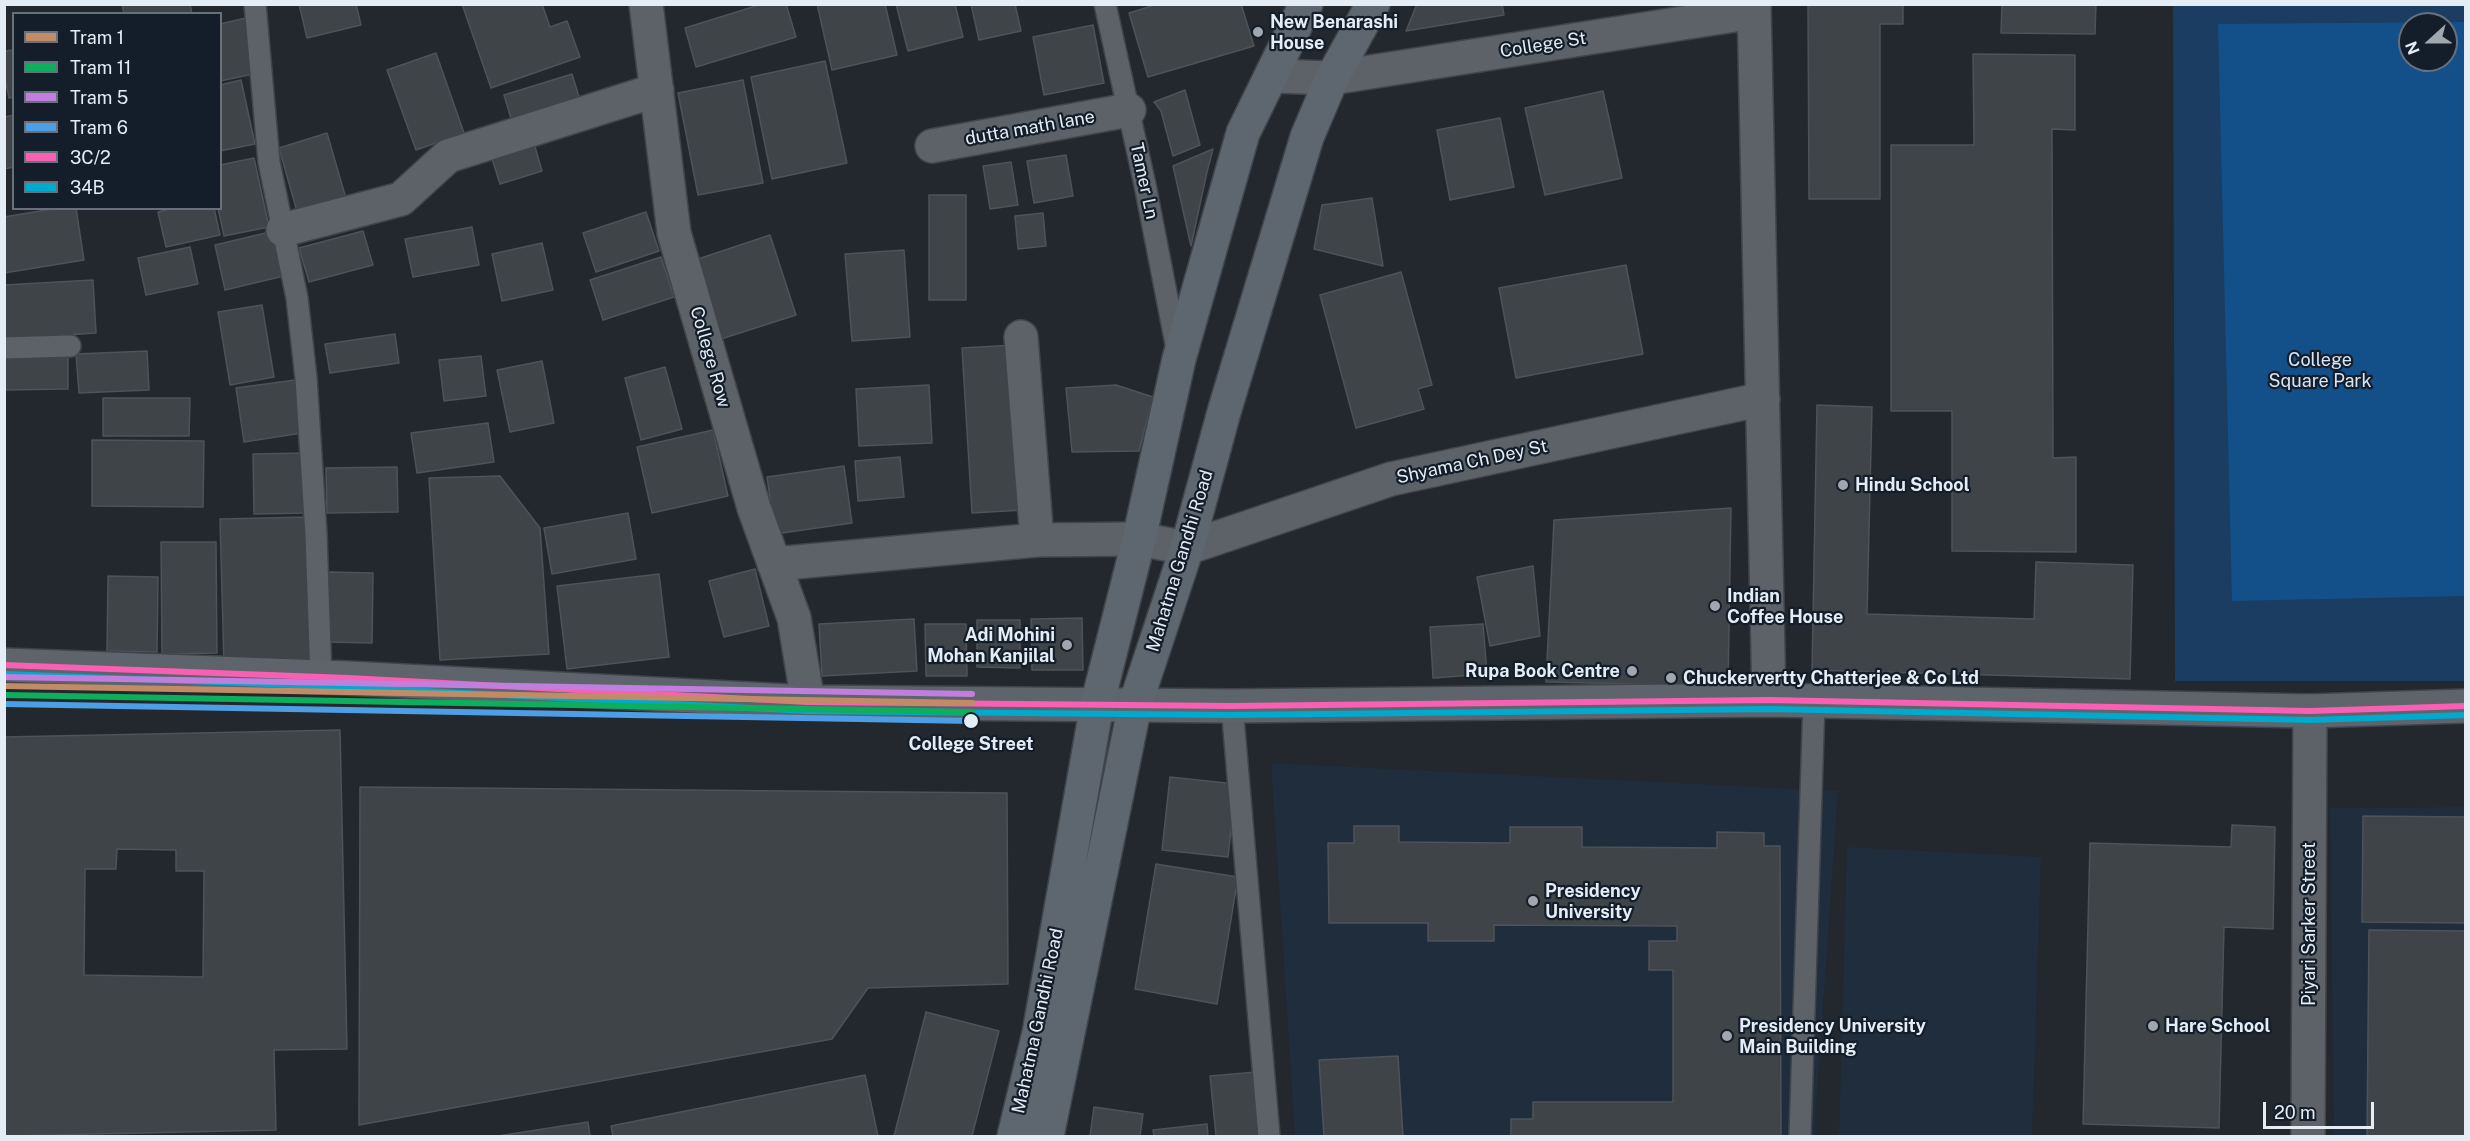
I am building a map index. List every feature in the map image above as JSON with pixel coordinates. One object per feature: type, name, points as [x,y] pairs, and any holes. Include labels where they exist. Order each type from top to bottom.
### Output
[{"type":"main road","name":"Mahatma Gandhi Road","points":[[1014,1137],[1039,1033],[1097,705],[1139,539],[1179,359],[1243,133],[1306,4]]},
{"type":"main road","name":"Mahatma Gandhi Road","points":[[1047,1137],[1135,705],[1187,548],[1224,412],[1307,137],[1332,78],[1373,4]]},
{"type":"main road","points":[[4,665],[808,702],[1232,706],[1769,700],[2310,711],[2466,706]]},
{"type":"street","name":"College Row","points":[[646,4],[674,233],[754,508],[794,618],[808,702]]},
{"type":"street","points":[[1754,8],[1769,700]]},
{"type":"street","name":"College St","points":[[1271,76],[1332,78],[1754,8]]},
{"type":"street","points":[[283,230],[401,199],[448,156],[657,90]]},
{"type":"street","name":"dutta math lane","points":[[932,146],[1128,110]]},
{"type":"street","points":[[1021,337],[1037,540]]},
{"type":"street","name":"Shyama Ch Dey St","points":[[1187,548],[1391,479],[1764,399]]},
{"type":"street","points":[[774,564],[1037,540],[1139,539],[1187,548]]},
{"type":"street","name":"Piyari Sarker Street","points":[[2308,1137],[2310,711]]},
{"type":"lane","points":[[255,4],[269,162],[297,298],[306,378],[316,534],[321,678]]},
{"type":"lane","name":"Tamer Ln","points":[[1105,4],[1179,359]]},
{"type":"lane","points":[[4,348],[70,346]]},
{"type":"lane","points":[[1800,1137],[1814,701]]},
{"type":"lane","points":[[1232,706],[1269,1137]]},
{"type":"shaded area","name":"College Square Park","points":[[2458,22],[2465,22],[2465,596],[2232,601],[2218,24],[2398,23],[2398,72],[2458,72]]},
{"type":"shaded area","points":[[1271,763],[1838,791],[1814,1136],[1295,1136]]},
{"type":"shaded area","points":[[2465,807],[2465,1136],[2334,1136],[2330,808]]},
{"type":"shaded area","points":[[1847,847],[2041,857],[2032,1136],[1839,1136]]},
{"type":"green space","name":"College Square Park","points":[[2173,5],[2465,5],[2465,681],[2175,681]]},
{"type":"building","points":[[122,4],[190,4],[192,12],[124,12]]},
{"type":"building","points":[[299,4],[356,4],[361,25],[307,38]]},
{"type":"building","points":[[462,4],[542,4],[550,27],[567,21],[580,57],[491,88]]},
{"type":"building","points":[[762,4],[786,4],[796,37],[696,67],[685,28]]},
{"type":"building","points":[[817,4],[885,4],[897,55],[832,70]]},
{"type":"building","points":[[896,4],[955,4],[963,37],[908,51]]},
{"type":"building","points":[[971,4],[1015,4],[1021,31],[979,40]]},
{"type":"building","points":[[1158,4],[1241,4],[1254,46],[1148,77],[1129,13]]},
{"type":"building","points":[[1417,4],[1502,4],[1504,15],[1406,31]]},
{"type":"building","points":[[1808,4],[1903,4],[1903,24],[1880,24],[1880,199],[1809,199]]},
{"type":"building","points":[[2002,4],[2096,4],[2095,34],[2001,33]]},
{"type":"building","points":[[246,18],[258,73],[222,81],[222,24]]},
{"type":"building","points":[[1093,25],[1104,83],[1044,95],[1033,37]]},
{"type":"building","points":[[12,50],[12,97],[9,98],[4,73],[4,51]]},
{"type":"building","points":[[436,53],[464,133],[416,150],[387,70]]},
{"type":"building","points":[[1973,54],[2075,55],[2075,130],[2052,129],[2053,458],[2076,457],[2076,552],[1952,551],[1952,411],[1891,411],[1891,145],[1974,145]]},
{"type":"building","points":[[825,61],[847,163],[772,179],[751,77]]},
{"type":"building","points":[[572,74],[583,110],[515,132],[504,95]]},
{"type":"building","points":[[241,80],[255,144],[222,151],[222,85]]},
{"type":"building","points":[[743,80],[763,183],[698,195],[678,93]]},
{"type":"building","points":[[1185,90],[1200,145],[1173,156],[1161,111],[1154,102]]},
{"type":"building","points":[[1603,91],[1622,178],[1545,195],[1525,108]]},
{"type":"building","points":[[12,115],[12,167],[4,169],[4,117]]},
{"type":"building","points":[[1500,118],[1514,187],[1450,200],[1437,130]]},
{"type":"building","points":[[327,133],[347,202],[298,215],[279,148]]},
{"type":"building","points":[[531,133],[542,171],[500,184],[488,146]]},
{"type":"building","points":[[1213,149],[1207,172],[1191,246],[1173,166]]},
{"type":"building","points":[[1066,155],[1073,196],[1034,203],[1027,161]]},
{"type":"building","points":[[254,158],[269,227],[224,236],[218,210],[222,210],[222,165]]},
{"type":"building","points":[[1011,162],[1018,205],[990,209],[983,166]]},
{"type":"building","points":[[929,195],[966,195],[966,300],[929,300]]},
{"type":"building","points":[[1372,198],[1383,266],[1314,249],[1322,205]]},
{"type":"building","points":[[46,210],[76,210],[84,260],[4,273],[4,217]]},
{"type":"building","points":[[214,210],[220,235],[166,247],[158,212]]},
{"type":"building","points":[[646,212],[659,251],[596,272],[583,233]]},
{"type":"building","points":[[1043,213],[1046,246],[1018,249],[1015,216]]},
{"type":"building","points":[[472,227],[479,265],[413,277],[405,239]]},
{"type":"building","points":[[274,231],[284,276],[225,290],[215,245]]},
{"type":"building","points":[[363,231],[373,265],[309,282],[299,248]]},
{"type":"building","points":[[770,235],[796,315],[718,340],[692,261]]},
{"type":"building","points":[[542,243],[553,290],[502,301],[492,254]]},
{"type":"building","points":[[190,247],[198,284],[146,295],[138,258]]},
{"type":"building","points":[[904,250],[910,337],[852,341],[845,254]]},
{"type":"building","points":[[661,257],[674,297],[603,320],[590,280]]},
{"type":"building","points":[[1626,265],[1643,354],[1516,378],[1499,288]]},
{"type":"building","points":[[1401,272],[1432,385],[1418,389],[1424,409],[1356,428],[1320,295]]},
{"type":"building","points":[[93,280],[96,333],[4,339],[4,285]]},
{"type":"building","points":[[262,305],[274,377],[230,385],[218,312]]},
{"type":"building","points":[[395,334],[399,363],[330,373],[325,344]]},
{"type":"building","points":[[1014,345],[1024,510],[972,513],[962,348]]},
{"type":"building","points":[[147,351],[149,390],[79,393],[76,354]]},
{"type":"building","points":[[4,353],[68,353],[68,389],[4,390]]},
{"type":"building","points":[[481,356],[486,396],[444,401],[439,360]]},
{"type":"building","points":[[542,361],[554,423],[510,432],[497,370]]},
{"type":"building","points":[[665,367],[682,429],[641,440],[625,378]]},
{"type":"building","points":[[295,380],[302,433],[244,442],[236,388]]},
{"type":"building","points":[[929,385],[932,443],[859,446],[856,389]]},
{"type":"building","points":[[1116,385],[1153,397],[1139,451],[1072,452],[1066,388]]},
{"type":"building","points":[[103,398],[190,398],[189,436],[103,436]]},
{"type":"building","name":"Hindu School","points":[[1817,405],[1872,407],[1867,614],[2034,619],[2036,562],[2133,565],[2130,679],[1812,670]]},
{"type":"building","points":[[488,423],[494,462],[417,473],[411,433]]},
{"type":"building","points":[[713,430],[728,496],[652,513],[637,447]]},
{"type":"building","points":[[92,440],[204,441],[203,507],[92,506]]},
{"type":"building","points":[[306,453],[307,513],[254,514],[253,454]]},
{"type":"building","points":[[900,457],[904,497],[858,501],[855,461]]},
{"type":"building","points":[[844,466],[852,523],[775,534],[767,477]]},
{"type":"building","points":[[397,467],[398,512],[327,513],[326,468]]},
{"type":"building","points":[[500,476],[540,528],[549,654],[440,660],[429,478]]},
{"type":"building","points":[[1731,508],[1728,686],[1546,682],[1554,520]]},
{"type":"building","points":[[628,513],[636,559],[552,574],[544,528]]},
{"type":"building","points":[[311,517],[314,664],[224,666],[220,519]]},
{"type":"building","points":[[161,542],[216,542],[217,653],[162,654]]},
{"type":"building","points":[[1533,566],[1540,636],[1490,646],[1477,577]]},
{"type":"building","points":[[755,569],[769,626],[724,637],[709,581]]},
{"type":"building","points":[[328,572],[373,573],[372,643],[326,642]]},
{"type":"building","points":[[659,574],[669,657],[567,669],[557,586]]},
{"type":"building","points":[[108,576],[158,577],[157,652],[107,651]]},
{"type":"building","points":[[1082,618],[1083,670],[1032,670],[1031,619]]},
{"type":"building","points":[[914,619],[917,671],[822,676],[819,624]]},
{"type":"building","points":[[977,620],[1020,620],[1020,668],[977,667]]},
{"type":"building","points":[[925,624],[966,624],[967,676],[926,676]]},
{"type":"building","points":[[1483,624],[1487,674],[1433,678],[1430,627]]},
{"type":"building","points":[[340,730],[347,1049],[274,1050],[276,1130],[4,1136],[4,737]],"holes":[[[117,849],[176,850],[176,871],[204,871],[203,977],[84,975],[85,869],[116,869]]]},
{"type":"building","points":[[1170,777],[1236,784],[1228,857],[1162,850]]},
{"type":"building","points":[[360,787],[1007,793],[1008,984],[868,988],[832,1039],[359,1125]]},
{"type":"building","points":[[2363,816],[2466,817],[2466,923],[2362,922]]},
{"type":"building","name":"Hare School","points":[[2232,825],[2275,827],[2273,929],[2224,927],[2219,1128],[2083,1124],[2090,843],[2231,847]]},
{"type":"building","name":"Presidency University Main Building","points":[[1354,826],[1399,826],[1399,842],[1510,843],[1510,827],[1582,827],[1582,847],[1717,848],[1717,832],[1764,833],[1764,846],[1780,846],[1781,1136],[1511,1136],[1511,1119],[1533,1119],[1533,1102],[1673,1102],[1673,970],[1649,970],[1649,941],[1677,941],[1677,926],[1494,925],[1494,941],[1428,941],[1428,923],[1329,923],[1328,843],[1354,843]]},
{"type":"building","points":[[1156,864],[1238,877],[1217,1004],[1135,989]]},
{"type":"building","points":[[2369,930],[2466,931],[2466,1136],[2367,1136]]},
{"type":"building","points":[[926,1012],[999,1031],[972,1136],[894,1136]]},
{"type":"building","points":[[1398,1056],[1403,1136],[1324,1136],[1319,1060]]},
{"type":"building","points":[[1256,1072],[1262,1136],[1216,1136],[1210,1076]]},
{"type":"building","points":[[865,1075],[878,1136],[613,1136],[611,1126]]},
{"type":"building","points":[[1094,1107],[1143,1114],[1140,1136],[1090,1136]]},
{"type":"building","points":[[588,1122],[590,1136],[498,1136]]},
{"type":"building","points":[[1207,1124],[1208,1136],[1154,1136],[1153,1130]]},
{"type":"tram line","name":"5","points":[[4,677],[972,694]]},
{"type":"tram line","name":"1","points":[[4,686],[972,703]]},
{"type":"tram line","name":"11","points":[[4,695],[972,712]]},
{"type":"tram line","name":"6","points":[[4,704],[972,721]]},
{"type":"transit line","name":"3C/2","points":[[4,665],[348,678],[808,702],[1232,706],[1769,700],[2310,711],[2466,706]]},
{"type":"transit line","name":"34B","points":[[4,674],[348,687],[808,711],[1232,715],[1769,709],[2310,720],[2466,715]]},
{"type":"place","name":"New Benarashi House","points":[[1258,32]]},
{"type":"place","name":"Hindu School","points":[[1843,485]]},
{"type":"place","name":"Indian Coffee House","points":[[1715,606]]},
{"type":"place","name":"Adi Mohini Mohan Kanjilal","points":[[1067,645]]},
{"type":"place","name":"Rupa Book Centre","points":[[1632,671]]},
{"type":"place","name":"Chuckervertty Chatterjee & Co Ltd","points":[[1671,678]]},
{"type":"place","name":"College Street","points":[[971,721]]},
{"type":"place","name":"Presidency University","points":[[1533,901]]},
{"type":"place","name":"Hare School","points":[[2153,1026]]},
{"type":"place","name":"Presidency University Main Building","points":[[1727,1036]]}]
